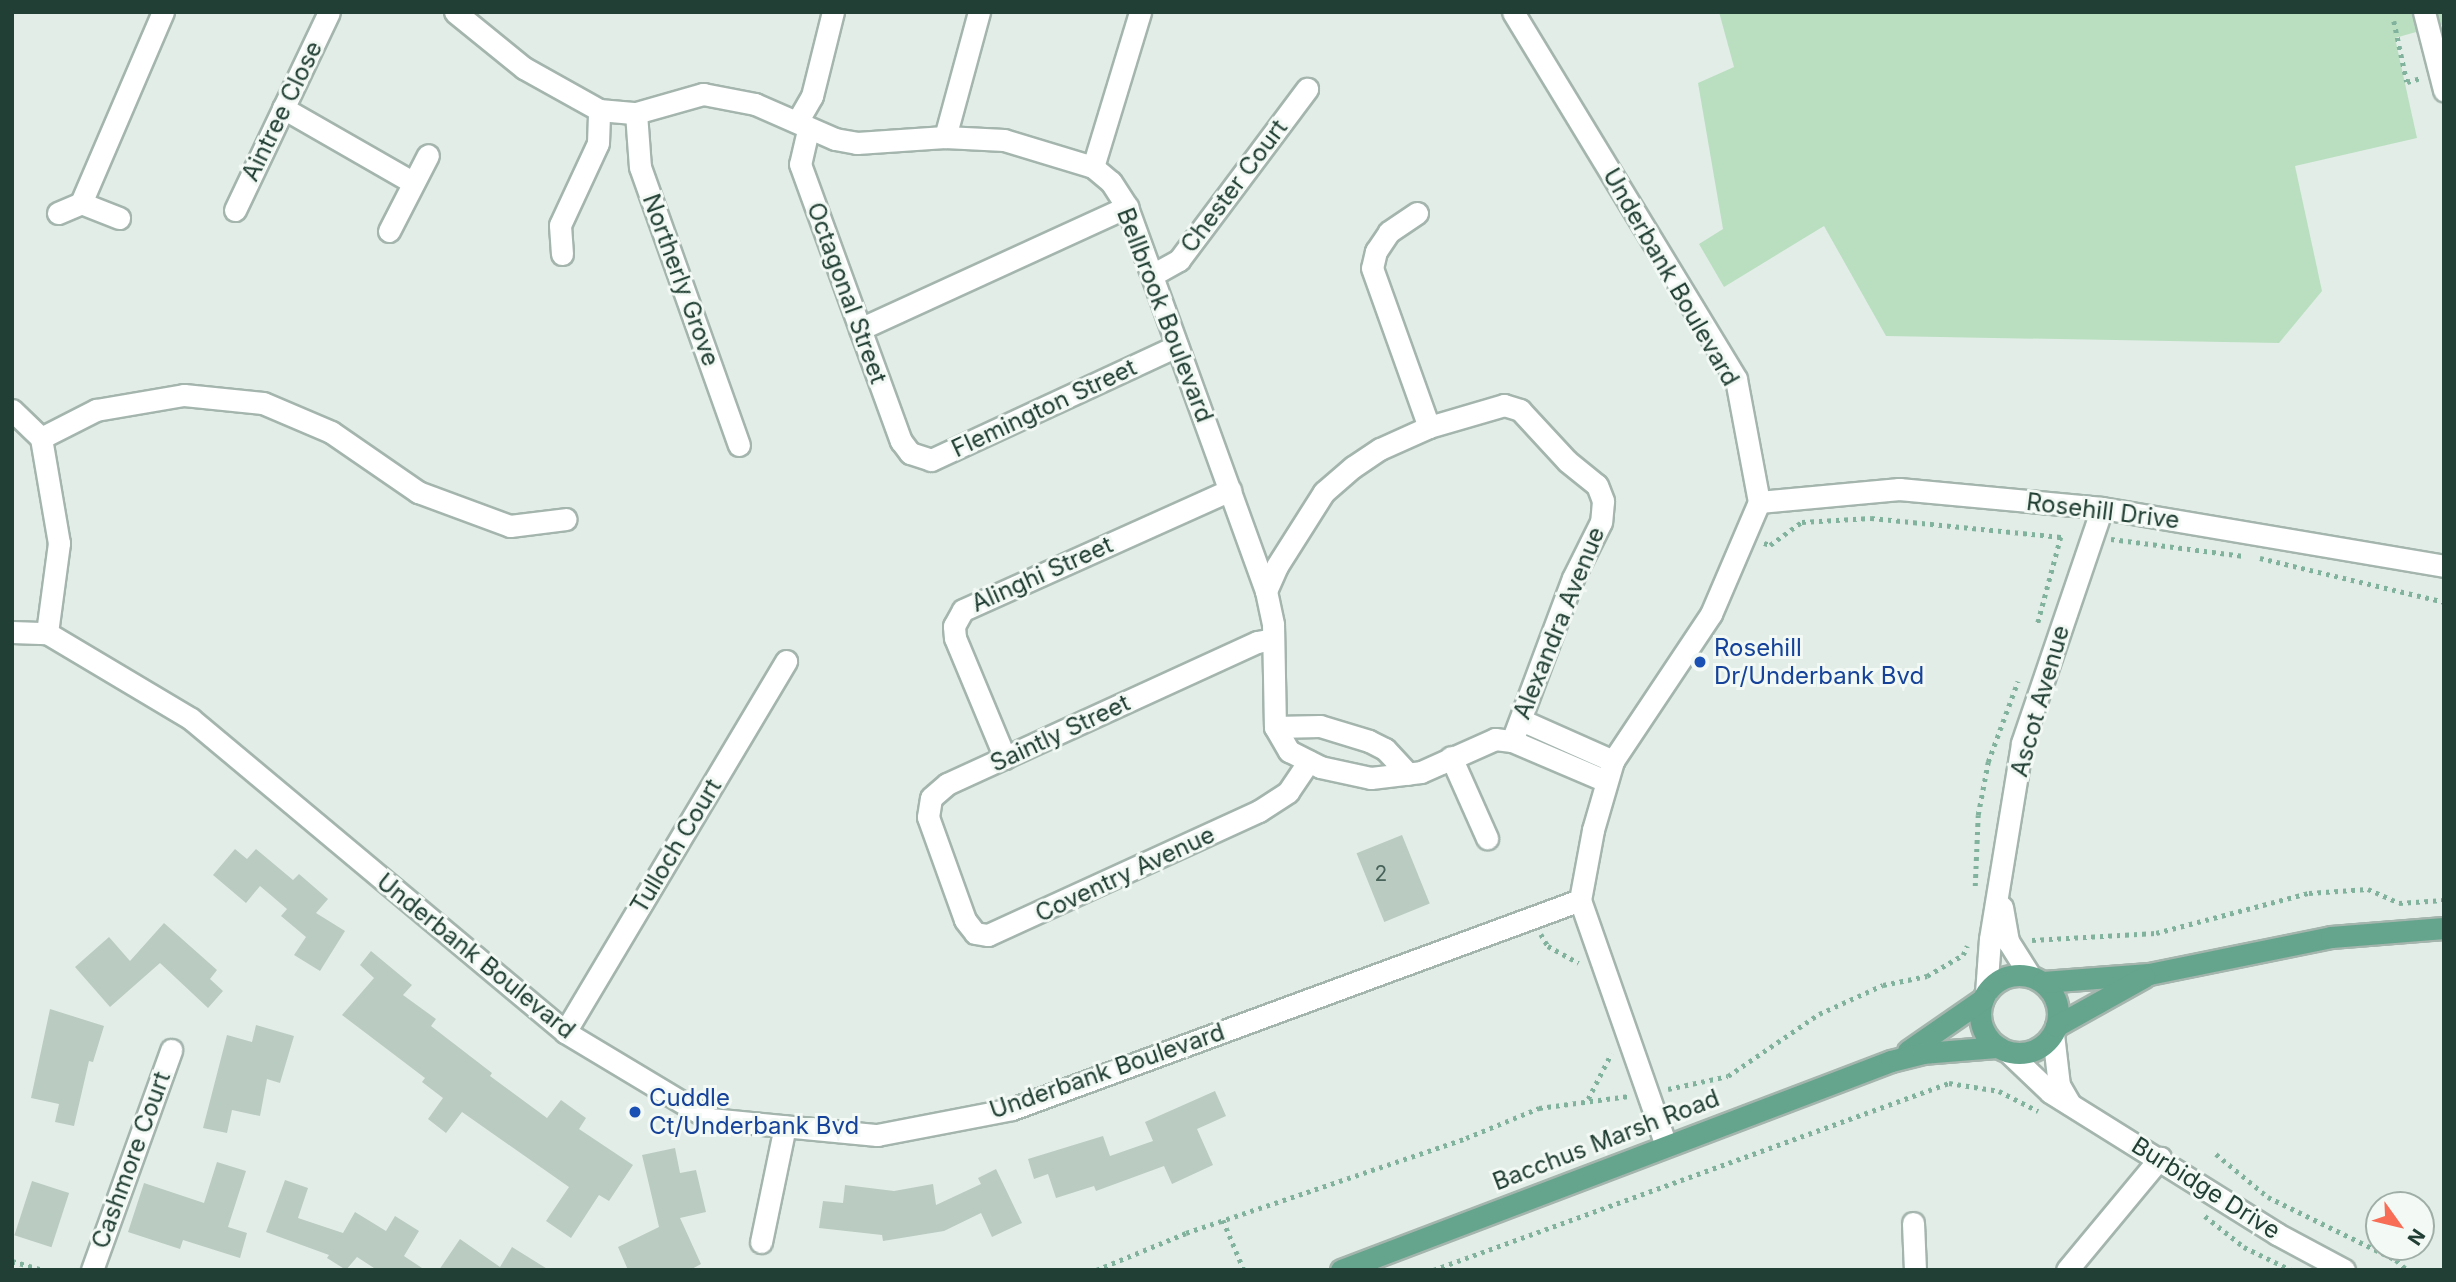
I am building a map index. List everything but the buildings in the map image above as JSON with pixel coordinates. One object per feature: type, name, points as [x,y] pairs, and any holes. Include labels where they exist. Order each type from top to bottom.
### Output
[{"type":"main road","points":[[2149,974],[2054,1030],[2033,1051],[2003,1049],[1982,1025],[1985,996],[2006,977],[2037,979],[2149,974],[2331,937],[2444,928]]},
{"type":"main road","points":[[2037,979],[2057,1002],[2054,1030]]},
{"type":"main road","name":"Bacchus Marsh Road","points":[[1891,1061],[1985,996]]},
{"type":"main road","name":"Bacchus Marsh Road","points":[[1341,1270],[1891,1061],[1923,1053],[2003,1049]]},
{"type":"street","points":[[58,213],[81,203],[163,12]]},
{"type":"street","name":"Aintree Close","points":[[235,210],[329,12]]},
{"type":"street","name":"Bellbrook Boulevard","points":[[455,12],[524,68],[599,110],[636,113],[703,94],[755,104],[803,126],[857,143],[945,137],[1004,140],[1093,167],[1111,182],[1127,207],[1154,274],[1177,346],[1266,591],[1273,639],[1275,727]]},
{"type":"street","name":"Octagonal Street","points":[[833,12],[803,126],[800,164],[901,441],[910,453]]},
{"type":"street","points":[[945,137],[979,12]]},
{"type":"street","points":[[1093,167],[1140,12]]},
{"type":"street","name":"Underbank Boulevard","points":[[1513,12],[1735,379],[1759,502]]},
{"type":"street","points":[[2424,12],[2439,50],[2442,82]]},
{"type":"street","name":"Chester Court","points":[[1154,274],[1179,260],[1307,89]]},
{"type":"street","points":[[283,108],[412,182]]},
{"type":"street","points":[[562,254],[560,225],[598,143],[599,110]]},
{"type":"street","name":"Northerly Grove","points":[[636,113],[640,167],[739,445]]},
{"type":"street","points":[[388,231],[428,155]]},
{"type":"street","points":[[81,203],[119,218]]},
{"type":"street","points":[[860,329],[1127,207]]},
{"type":"street","points":[[1417,213],[1389,232],[1376,251],[1372,268],[1429,427]]},
{"type":"street","name":"Flemington Street","points":[[910,453],[931,460],[1177,346]]},
{"type":"street","points":[[41,438],[96,410],[184,395],[263,402],[331,432],[418,492],[509,526],[566,519]]},
{"type":"street","name":"Alexandra Avenue","points":[[1266,591],[1277,566],[1324,492],[1380,449],[1429,427],[1504,405],[1520,410],[1567,461],[1597,485],[1603,501],[1601,522],[1573,578],[1512,741]]},
{"type":"street","points":[[12,410],[41,438],[59,543],[47,634],[12,632]]},
{"type":"street","name":"Rosehill Drive","points":[[1759,502],[1899,489],[2102,508],[2444,566]]},
{"type":"street","name":"Alinghi Street","points":[[1005,758],[955,638],[954,626],[963,610],[1230,490]]},
{"type":"street","points":[[1666,1145],[1580,900],[1610,771],[1711,614],[1759,502]]},
{"type":"street","name":"Ascot Avenue","points":[[1999,940],[2000,898],[2022,743],[2102,508]]},
{"type":"street","name":"Underbank Boulevard","points":[[47,634],[191,719],[565,1032],[710,1119],[877,1135],[1012,1109],[1580,900]]},
{"type":"street","name":"Saintly Street","points":[[949,882],[928,817],[931,798],[947,784],[1257,642],[1273,639]]},
{"type":"street","name":"Tulloch Court","points":[[565,1032],[786,661]]},
{"type":"street","points":[[1521,720],[1610,771]]},
{"type":"street","points":[[1408,774],[1385,749],[1369,741],[1320,726],[1275,727],[1289,751],[1309,761],[1371,778],[1408,774],[1495,739],[1512,741],[1610,771]]},
{"type":"street","points":[[1451,757],[1487,838]]},
{"type":"street","name":"Coventry Avenue","points":[[949,882],[965,920],[975,933],[988,935],[1010,928],[1259,811],[1287,792],[1309,761]]},
{"type":"street","points":[[1999,940],[2037,979]]},
{"type":"street","points":[[1985,996],[1999,940]]},
{"type":"street","points":[[2054,1030],[2059,1085],[2070,1104]]},
{"type":"street","name":"Cashmore Court","points":[[92,1270],[171,1049]]},
{"type":"street","name":"Burbidge Drive","points":[[2003,1049],[2030,1076],[2070,1104],[2160,1158],[2277,1234],[2344,1270]]},
{"type":"street","points":[[761,1242],[785,1126]]},
{"type":"street","points":[[2067,1270],[2160,1158]]},
{"type":"street","points":[[1913,1223],[1915,1270]]},
{"type":"path","points":[[2394,21],[2407,82],[2442,82]]},
{"type":"path","points":[[1745,538],[1770,545],[1802,522],[1871,518],[2090,538],[2256,558],[2444,602]]},
{"type":"path","points":[[2034,638],[2061,537]]},
{"type":"path","points":[[1976,861],[1988,762],[2020,675]]},
{"type":"path","points":[[1096,1270],[1223,1220],[1466,1138],[1539,1108],[1648,1094],[1728,1076],[1819,1014],[1883,985],[1927,976],[1963,955],[1972,936],[1999,940],[2156,933],[2309,893],[2368,889],[2399,903],[2444,900]]},
{"type":"path","points":[[1533,918],[1548,946],[1571,955],[1582,966]]},
{"type":"path","points":[[1588,1100],[1611,1055],[1607,1042]]},
{"type":"path","points":[[1433,1270],[1948,1083],[1999,1091],[2042,1113]]},
{"type":"path","points":[[2216,1154],[2268,1197],[2396,1260],[2407,1270]]},
{"type":"path","points":[[1223,1220],[1244,1270]]},
{"type":"path","points":[[12,1261],[44,1270]]},
{"type":"path","points":[[152,1270],[195,1270]]},
{"type":"green space","points":[[1719,12],[2444,12],[2444,24],[2395,38],[2417,138],[2295,166],[2322,291],[2279,343],[1886,336],[1824,226],[1724,287],[1699,244],[1723,229],[1698,83],[1734,67]]},
{"type":"place","name":"Rosehill Dr/Underbank Bvd","points":[[1700,662]]},
{"type":"place","name":"Cuddle Ct/Underbank Bvd","points":[[635,1112]]}]
